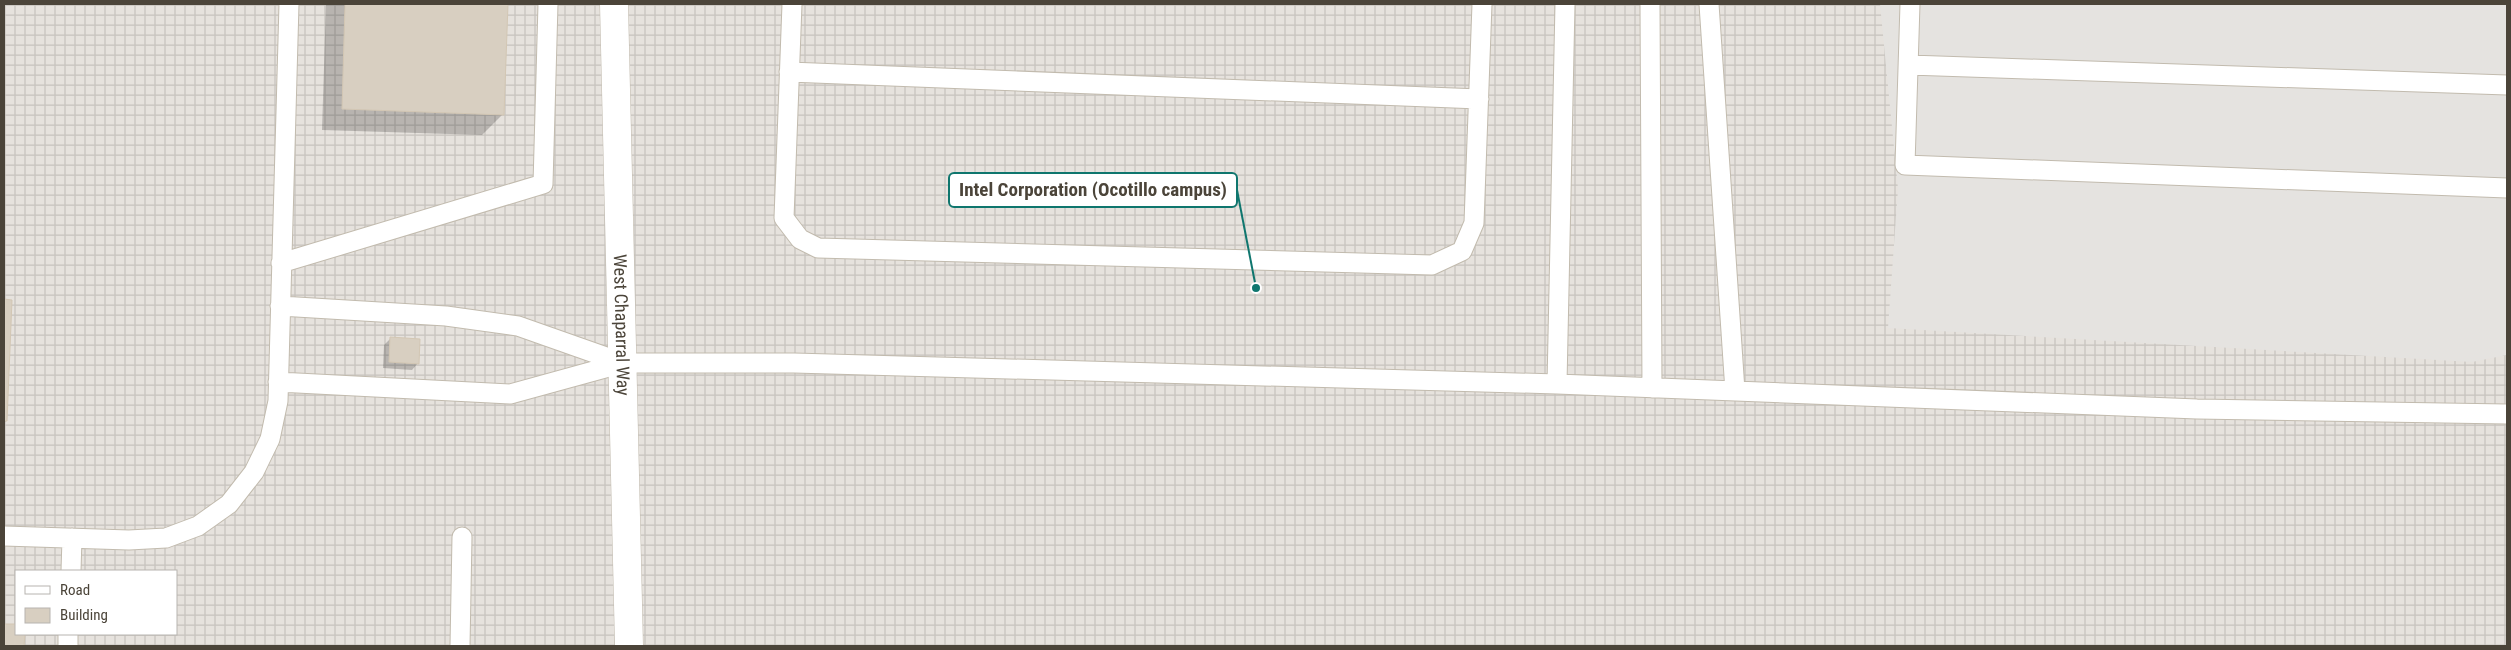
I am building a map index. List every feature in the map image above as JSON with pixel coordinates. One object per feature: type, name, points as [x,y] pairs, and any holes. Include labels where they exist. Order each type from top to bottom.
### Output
[{"type":"street","name":"West Chaparral Way","points":[[614,4],[629,646]]},
{"type":"lane","points":[[4,536],[129,540],[166,538],[198,526],[230,504],[254,472],[270,439],[278,400],[289,4]]},
{"type":"lane","points":[[282,263],[542,184],[548,4]]},
{"type":"lane","points":[[792,4],[784,218],[800,239],[818,248],[1432,265],[1462,251],[1474,223],[1482,4]]},
{"type":"lane","points":[[1557,384],[1565,4]]},
{"type":"lane","points":[[1650,4],[1652,388]]},
{"type":"lane","points":[[1709,4],[1735,391]]},
{"type":"lane","points":[[1910,4],[1904,165],[2507,188]]},
{"type":"lane","points":[[1909,65],[2507,85]]},
{"type":"lane","points":[[790,72],[1479,99]]},
{"type":"lane","points":[[280,306],[446,316],[518,326],[623,363]]},
{"type":"lane","points":[[278,382],[510,394],[623,363],[794,363],[1557,384],[2197,409],[2507,414]]},
{"type":"lane","points":[[460,646],[462,537]]},
{"type":"lane","points":[[71,570],[72,538]]},
{"type":"shaded area","points":[[4,4],[2507,4],[2507,646],[4,646]]},
{"type":"shaded area","points":[[1880,4],[2507,4],[2507,355],[2472,362],[1888,328],[1898,189]]},
{"type":"building","points":[[345,4],[508,4],[504,115],[342,109]]},
{"type":"building","points":[[4,299],[12,300],[7,421],[4,421]]},
{"type":"building","points":[[390,337],[420,339],[419,364],[389,362]]},
{"type":"building","points":[[4,624],[15,624],[15,635],[25,635],[24,646],[4,646]]},
{"type":"place","name":"Intel Corporation (Ocotillo campus)","points":[[1256,288]]}]
